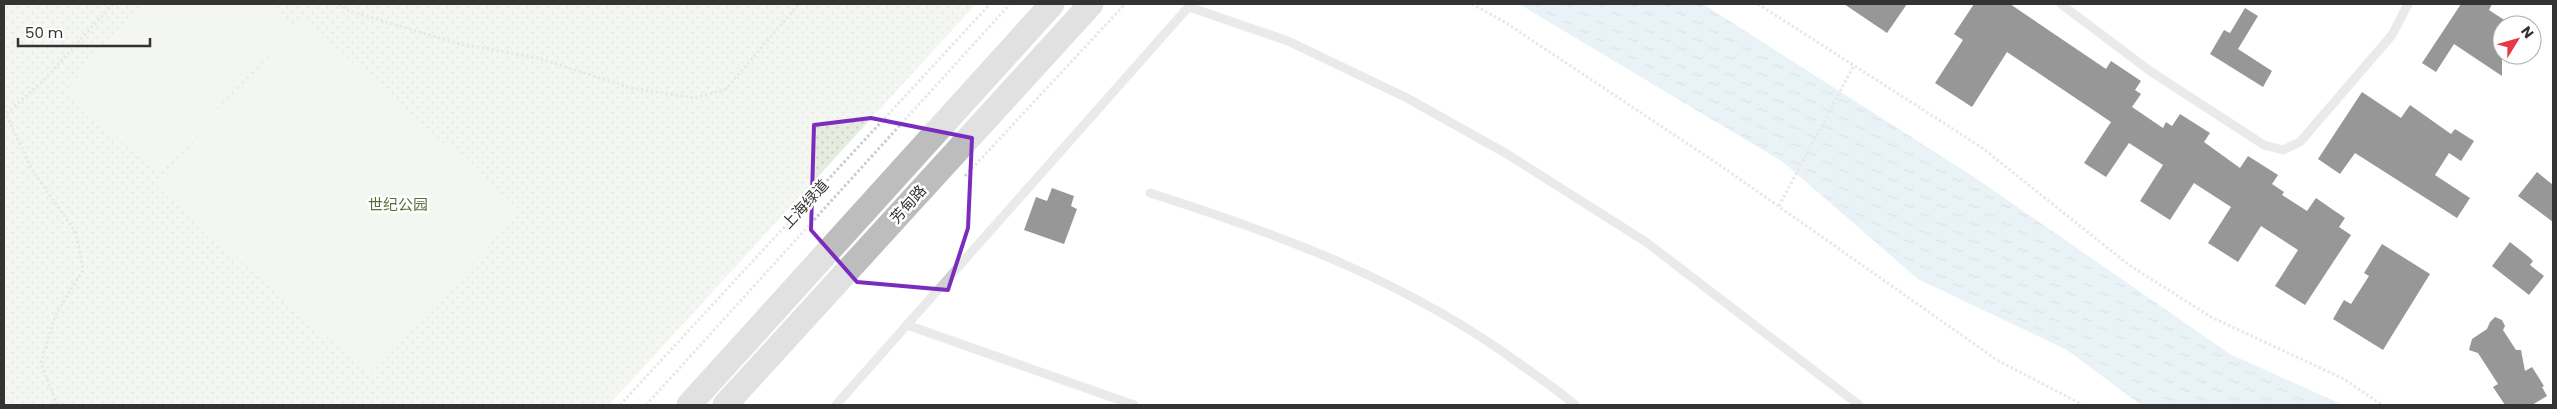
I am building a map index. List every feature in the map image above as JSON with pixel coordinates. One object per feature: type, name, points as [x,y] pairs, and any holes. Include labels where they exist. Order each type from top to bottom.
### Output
[{"type":"main road","name":"芳甸路","points":[[689,405],[1052,4]]},
{"type":"main road","name":"芳甸路","points":[[726,405],[1091,4]]},
{"type":"lane","points":[[2061,4],[2150,71],[2264,145],[2284,150],[2300,142],[2386,42],[2408,4]]},
{"type":"lane","points":[[836,405],[1190,5],[1288,41],[1407,98],[1507,154],[1646,242],[1859,405]]},
{"type":"lane","points":[[1150,193],[1305,246],[1406,292],[1488,341],[1575,405]]},
{"type":"lane","points":[[907,325],[1134,405]]},
{"type":"path","points":[[57,405],[41,363],[55,316],[83,270],[76,232],[31,168],[6,114],[42,82],[113,4]]},
{"type":"path","points":[[339,4],[350,11],[460,44],[538,58],[631,88],[694,98],[726,89],[799,4]]},
{"type":"path","name":"上海绿道","points":[[620,405],[990,4]]},
{"type":"path","points":[[646,405],[1010,4]]},
{"type":"path","points":[[1472,4],[1520,32],[1779,206],[1997,360],[2083,405]]},
{"type":"path","points":[[1758,4],[1853,67],[1981,146],[2129,265],[2211,316],[2344,379],[2382,405]]},
{"type":"path","points":[[1779,206],[1853,67]]},
{"type":"highlighted area","points":[[871,118],[972,138],[968,228],[948,290],[857,282],[811,230],[814,125]]},
{"type":"green space","name":"世纪公园","points":[[4,4],[976,4],[609,405],[4,405]]},
{"type":"green space","points":[[144,4],[269,4],[292,24],[158,174],[65,91]]},
{"type":"green space","points":[[303,18],[520,212],[370,375],[155,185]]},
{"type":"water","points":[[1519,4],[1703,4],[1974,177],[2230,354],[2343,405],[2141,405],[2067,350],[1918,279],[1783,162]]},
{"type":"building","points":[[1844,4],[1907,4],[1887,33]]},
{"type":"building","points":[[1974,4],[2010,4],[2106,69],[2111,61],[2141,81],[2135,90],[2141,94],[2132,107],[2163,128],[2166,122],[2172,126],[2180,114],[2210,133],[2204,142],[2240,168],[2248,156],[2278,175],[2272,184],[2284,192],[2282,195],[2307,211],[2316,198],[2345,218],[2339,227],[2351,235],[2305,305],[2275,286],[2298,250],[2261,226],[2238,262],[2208,243],[2231,207],[2194,183],[2170,220],[2140,201],[2163,165],[2129,143],[2106,177],[2084,163],[2111,122],[2007,52],[1972,107],[1935,83],[1963,40],[1954,34]]},
{"type":"building","points":[[2461,4],[2492,4],[2489,10],[2497,15],[2492,15],[2492,65],[2502,65],[2502,76],[2454,44],[2436,72],[2422,63]]},
{"type":"building","points":[[2245,8],[2258,16],[2238,49],[2272,71],[2263,87],[2210,54],[2224,30],[2230,33]]},
{"type":"building","points":[[2362,92],[2401,118],[2410,105],[2451,134],[2455,129],[2474,141],[2461,161],[2449,153],[2435,175],[2470,198],[2457,218],[2355,153],[2340,174],[2318,159]]},
{"type":"building","points":[[2537,172],[2553,185],[2553,222],[2518,196]]},
{"type":"building","points":[[1052,188],[1074,196],[1071,206],[1077,209],[1064,244],[1024,230],[1036,197],[1047,201]]},
{"type":"building","points":[[2510,242],[2533,261],[2530,265],[2544,276],[2529,295],[2492,266]]},
{"type":"building","points":[[2382,244],[2430,274],[2383,350],[2333,319],[2344,300],[2351,304],[2369,276],[2364,273]]},
{"type":"building","points":[[2495,317],[2502,320],[2505,326],[2503,330],[2516,350],[2521,350],[2525,371],[2532,367],[2544,386],[2542,387],[2547,396],[2532,405],[2505,405],[2493,387],[2498,384],[2478,353],[2469,350],[2472,339],[2487,329]]}]
